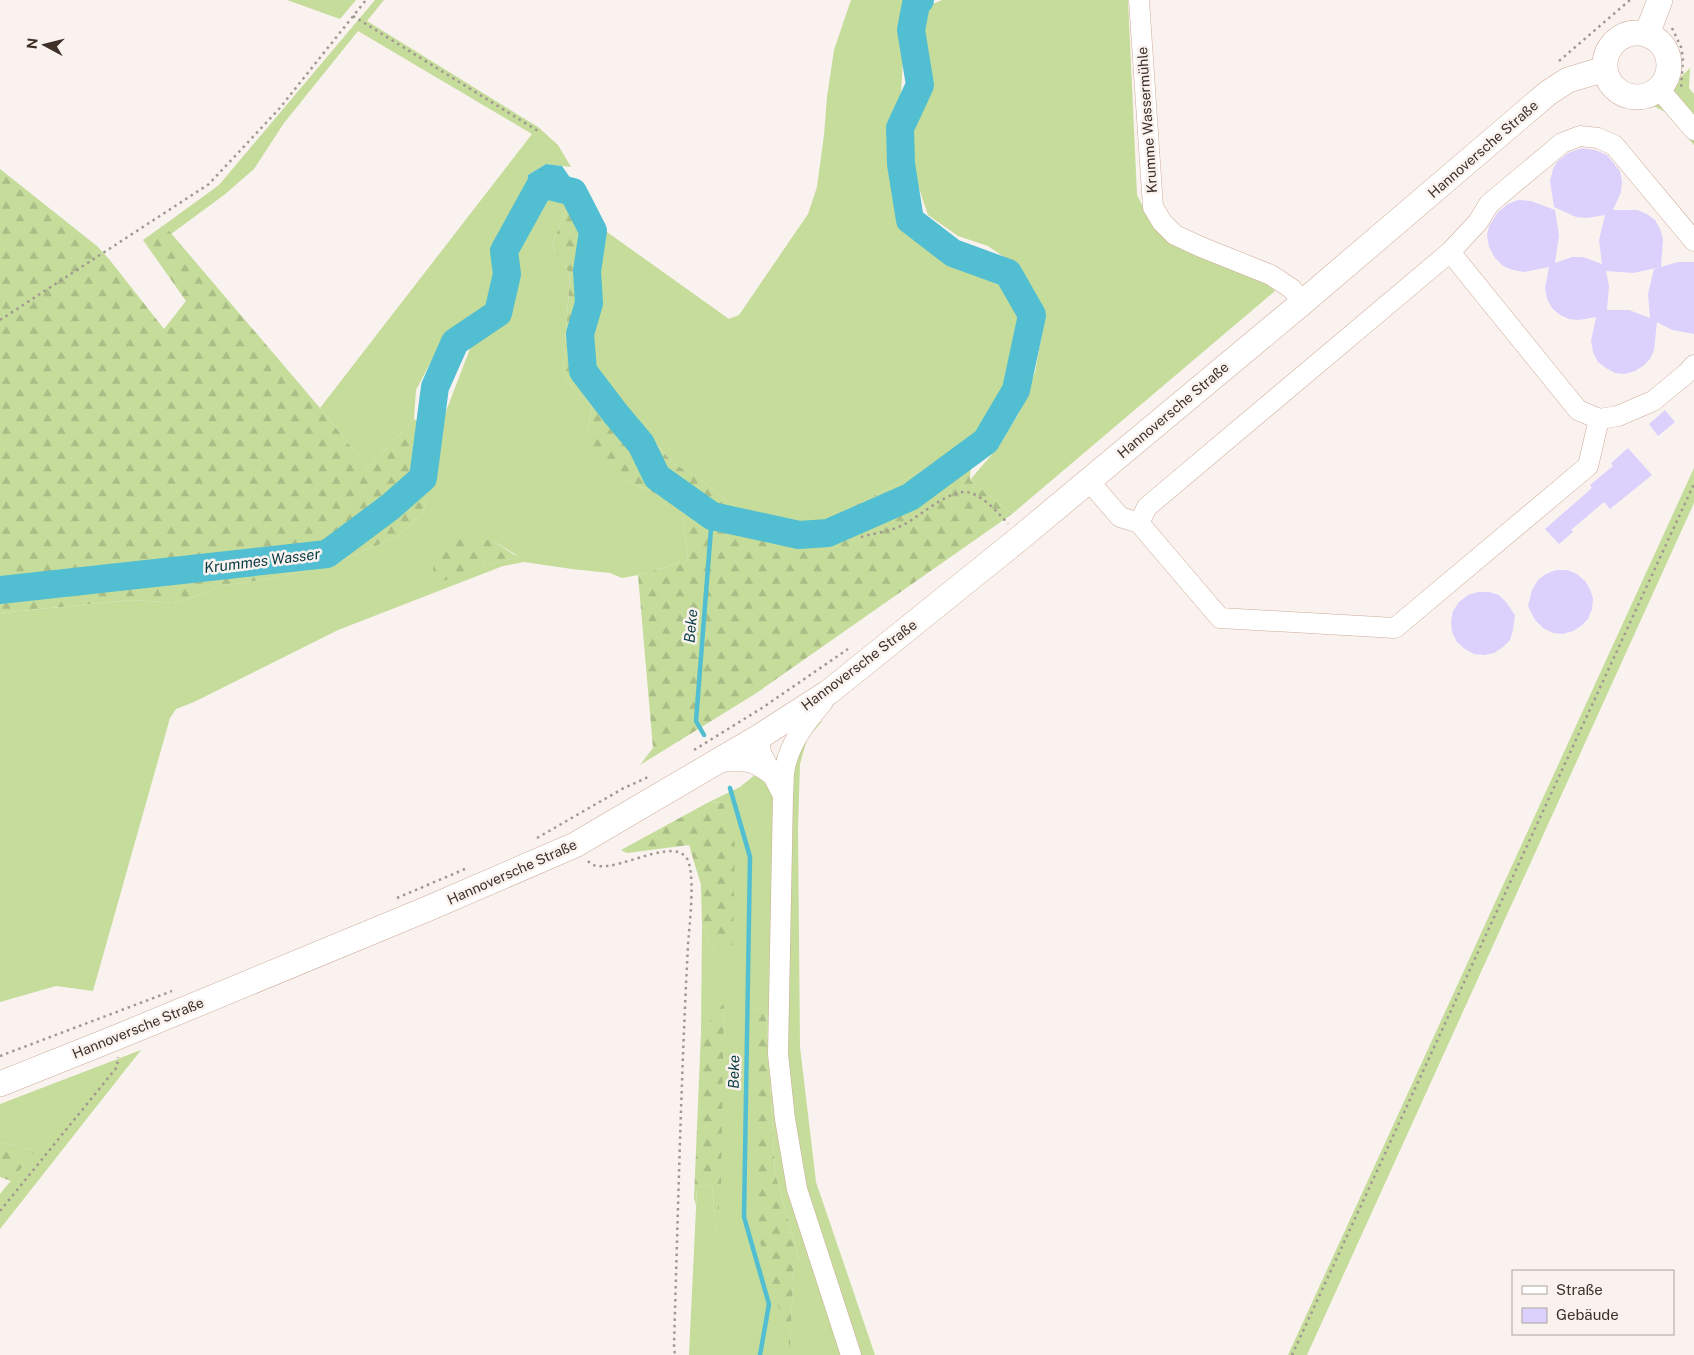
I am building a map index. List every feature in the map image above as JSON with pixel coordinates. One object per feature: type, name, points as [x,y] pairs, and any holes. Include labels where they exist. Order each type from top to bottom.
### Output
[{"type":"main road","points":[[1654,16],[1661,43],[1669,58],[1668,75],[1659,89],[1650,95],[1630,97],[1613,87],[1605,69],[1605,60],[1613,43],[1629,34],[1638,33],[1654,16]]},
{"type":"main road","name":"Hannoversche Straße","points":[[0,1084],[427,909],[575,845],[759,737],[829,692],[1020,538],[1302,303],[1548,93],[1568,80],[1605,69]]},
{"type":"street","name":"Krumme Wassermühle","points":[[1139,0],[1153,207],[1162,222],[1175,235],[1271,275],[1292,289],[1302,303]]},
{"type":"street","points":[[1659,89],[1694,130]]},
{"type":"street","points":[[1139,523],[1147,507],[1450,252],[1478,222],[1489,204],[1562,143],[1580,136],[1598,138],[1614,145],[1694,241]]},
{"type":"street","points":[[1450,252],[1578,410],[1599,419],[1618,416],[1653,401],[1687,374],[1694,365]]},
{"type":"street","points":[[1089,481],[1120,517],[1139,523],[1220,618],[1396,628],[1588,466],[1599,419]]},
{"type":"street","points":[[778,771],[804,725],[829,692]]},
{"type":"street","points":[[759,737],[772,746],[779,756],[778,771],[783,795],[778,1054],[785,1119],[798,1189],[851,1355]]},
{"type":"street","points":[[719,762],[752,763],[778,771]]},
{"type":"path","points":[[0,320],[209,184],[279,109],[366,0]]},
{"type":"path","points":[[1555,64],[1630,0]]},
{"type":"path","points":[[353,16],[538,131]]},
{"type":"path","points":[[1654,16],[1670,17],[1672,32],[1680,47],[1683,58],[1681,88],[1686,95]]},
{"type":"path","points":[[1292,1355],[1694,484]]},
{"type":"path","points":[[861,537],[903,525],[949,496],[965,492],[978,496],[1002,516],[1020,538]]},
{"type":"path","points":[[686,755],[762,708],[849,648]]},
{"type":"path","points":[[537,838],[622,789],[653,775]]},
{"type":"path","points":[[586,859],[590,864],[604,867],[666,851],[678,852],[685,856],[691,866],[692,892],[685,1003],[675,1355]]},
{"type":"path","points":[[391,900],[473,866]]},
{"type":"path","points":[[0,1056],[174,990]]},
{"type":"path","points":[[0,1211],[118,1067]]},
{"type":"green space","points":[[287,0],[356,0],[340,19]]},
{"type":"green space","points":[[375,0],[384,0],[367,21],[538,127],[558,145],[571,167],[546,164],[528,175],[527,196],[492,251],[495,285],[482,313],[444,337],[416,390],[414,419],[368,468],[320,408],[532,134],[358,31],[284,123],[254,169],[224,195],[171,234],[164,225],[219,185]]},
{"type":"green space","points":[[851,0],[906,0],[903,12],[904,43],[901,94],[889,119],[896,206],[905,224],[947,259],[999,281],[1022,314],[1010,380],[989,426],[972,445],[817,525],[772,522],[737,508],[689,471],[675,465],[608,390],[592,363],[590,335],[599,307],[597,289],[607,232],[729,319],[739,315],[808,214],[817,187],[834,50]]},
{"type":"green space","points":[[942,0],[1128,0],[1137,195],[1151,223],[1256,275],[1275,291],[1012,514],[970,480],[999,446],[1019,413],[1035,372],[1043,327],[1034,291],[1016,265],[988,246],[958,236],[928,215],[912,167],[914,126],[925,101],[925,77],[919,46],[926,7]]},
{"type":"green space","points":[[1690,68],[1689,88],[1694,94],[1694,145],[1665,112],[1652,105]]},
{"type":"green space","points":[[0,169],[97,246],[164,329],[186,301],[143,240],[164,225],[320,408],[368,468],[414,419],[438,432],[433,471],[423,512],[397,537],[340,561],[281,577],[222,586],[178,603],[131,600],[0,613]]},
{"type":"green space","points":[[560,195],[568,205],[552,245],[570,275],[563,372],[572,387],[592,406],[588,429],[621,478],[682,506],[688,561],[622,578],[610,573],[524,562],[503,566],[338,630],[194,702],[176,709],[170,718],[93,991],[56,986],[0,1002],[0,613],[131,600],[178,603],[222,586],[281,577],[340,561],[397,537],[423,512],[433,471],[438,432],[473,341],[501,323],[517,284],[513,250],[541,204]],"holes":[[[493,541],[520,557],[483,566]]]},
{"type":"green space","points":[[568,205],[607,232],[597,289],[599,307],[590,335],[592,363],[608,391],[675,465],[689,471],[737,508],[772,522],[817,525],[972,445],[970,480],[1012,514],[755,694],[640,765],[653,748],[638,575],[688,561],[682,506],[621,478],[592,456],[588,429],[592,406],[572,387],[563,372],[570,275],[552,245]]},
{"type":"green space","points":[[1694,468],[1694,503],[1307,1355],[1288,1355]]},
{"type":"green space","points":[[459,535],[493,541],[521,557],[483,566],[435,584],[435,561],[441,551]]},
{"type":"green space","points":[[823,720],[807,739],[800,764],[798,830],[800,1047],[816,1182],[875,1355],[689,1355],[697,1187],[712,1185],[716,1230],[724,1004],[701,1033],[702,925],[714,951],[723,803],[709,802],[740,787]],"holes":[[[766,1007],[775,1173],[799,1259],[794,1263],[790,1345],[753,1011]]]},
{"type":"green space","points":[[709,802],[723,803],[735,844],[733,945],[714,951],[702,925],[701,885],[689,845],[627,853],[621,850]]},
{"type":"green space","points":[[724,1003],[721,1186],[716,1233],[712,1185],[697,1187],[696,1205],[694,1198],[701,1033]]},
{"type":"green space","points":[[766,1007],[775,1173],[799,1259],[794,1263],[790,1347],[753,1217],[753,1011]]},
{"type":"green space","points":[[141,1050],[0,1229],[0,1194],[35,1151],[0,1142],[0,1104]]},
{"type":"green space","points":[[0,1142],[35,1151],[11,1181],[0,1177]]},
{"type":"water","points":[[546,164],[562,166],[571,179],[568,205],[560,195],[541,204],[532,216],[520,209],[527,196],[528,175]]},
{"type":"building","points":[[1582,148],[1595,150],[1607,155],[1620,171],[1622,181],[1621,192],[1613,210],[1637,210],[1655,220],[1663,239],[1661,267],[1678,262],[1694,262],[1694,334],[1672,330],[1657,322],[1654,350],[1650,359],[1635,371],[1625,374],[1615,373],[1598,362],[1593,352],[1591,341],[1596,317],[1579,320],[1569,319],[1560,315],[1552,308],[1547,299],[1545,288],[1549,267],[1524,272],[1513,270],[1503,266],[1495,258],[1489,247],[1487,235],[1489,226],[1498,212],[1508,204],[1518,200],[1531,201],[1555,210],[1559,235],[1555,263],[1572,257],[1583,257],[1602,264],[1599,240],[1605,215],[1587,218],[1576,217],[1554,207],[1550,181],[1553,169],[1557,162],[1568,153]],"holes":[[[1660,267],[1654,269],[1648,294],[1650,318],[1629,310],[1607,310],[1609,286],[1606,271],[1633,273]]]},
{"type":"building","points":[[1665,410],[1675,422],[1658,436],[1649,424]]},
{"type":"building","points":[[1628,448],[1652,475],[1610,509],[1604,502],[1571,530],[1573,532],[1559,544],[1545,529],[1592,488],[1590,485],[1613,466],[1611,463]]},
{"type":"building","points":[[1556,570],[1567,570],[1577,574],[1585,581],[1593,599],[1588,619],[1573,631],[1563,634],[1553,633],[1543,628],[1535,620],[1528,606],[1532,590],[1538,580]]},
{"type":"building","points":[[1478,592],[1489,592],[1499,595],[1515,615],[1510,640],[1494,653],[1484,655],[1474,654],[1465,649],[1457,642],[1452,632],[1451,621],[1453,611],[1459,602],[1468,595]]},
{"type":"waterway","name":"Krummes Wasser","points":[[0,590],[327,554],[390,507],[423,478],[435,387],[455,342],[498,313],[507,274],[504,251],[541,184],[573,192],[593,231],[587,271],[589,303],[580,334],[583,371],[641,444],[657,477],[712,516],[799,535],[828,533],[910,497],[986,441],[1016,390],[1032,315],[1008,273],[953,253],[910,220],[901,164],[900,128],[920,85],[911,30],[916,4],[920,0]]},
{"type":"waterway","name":"Beke","points":[[704,735],[696,721],[712,516]]},
{"type":"waterway","name":"Beke","points":[[730,788],[750,857],[744,1217],[769,1304],[760,1355]]}]
